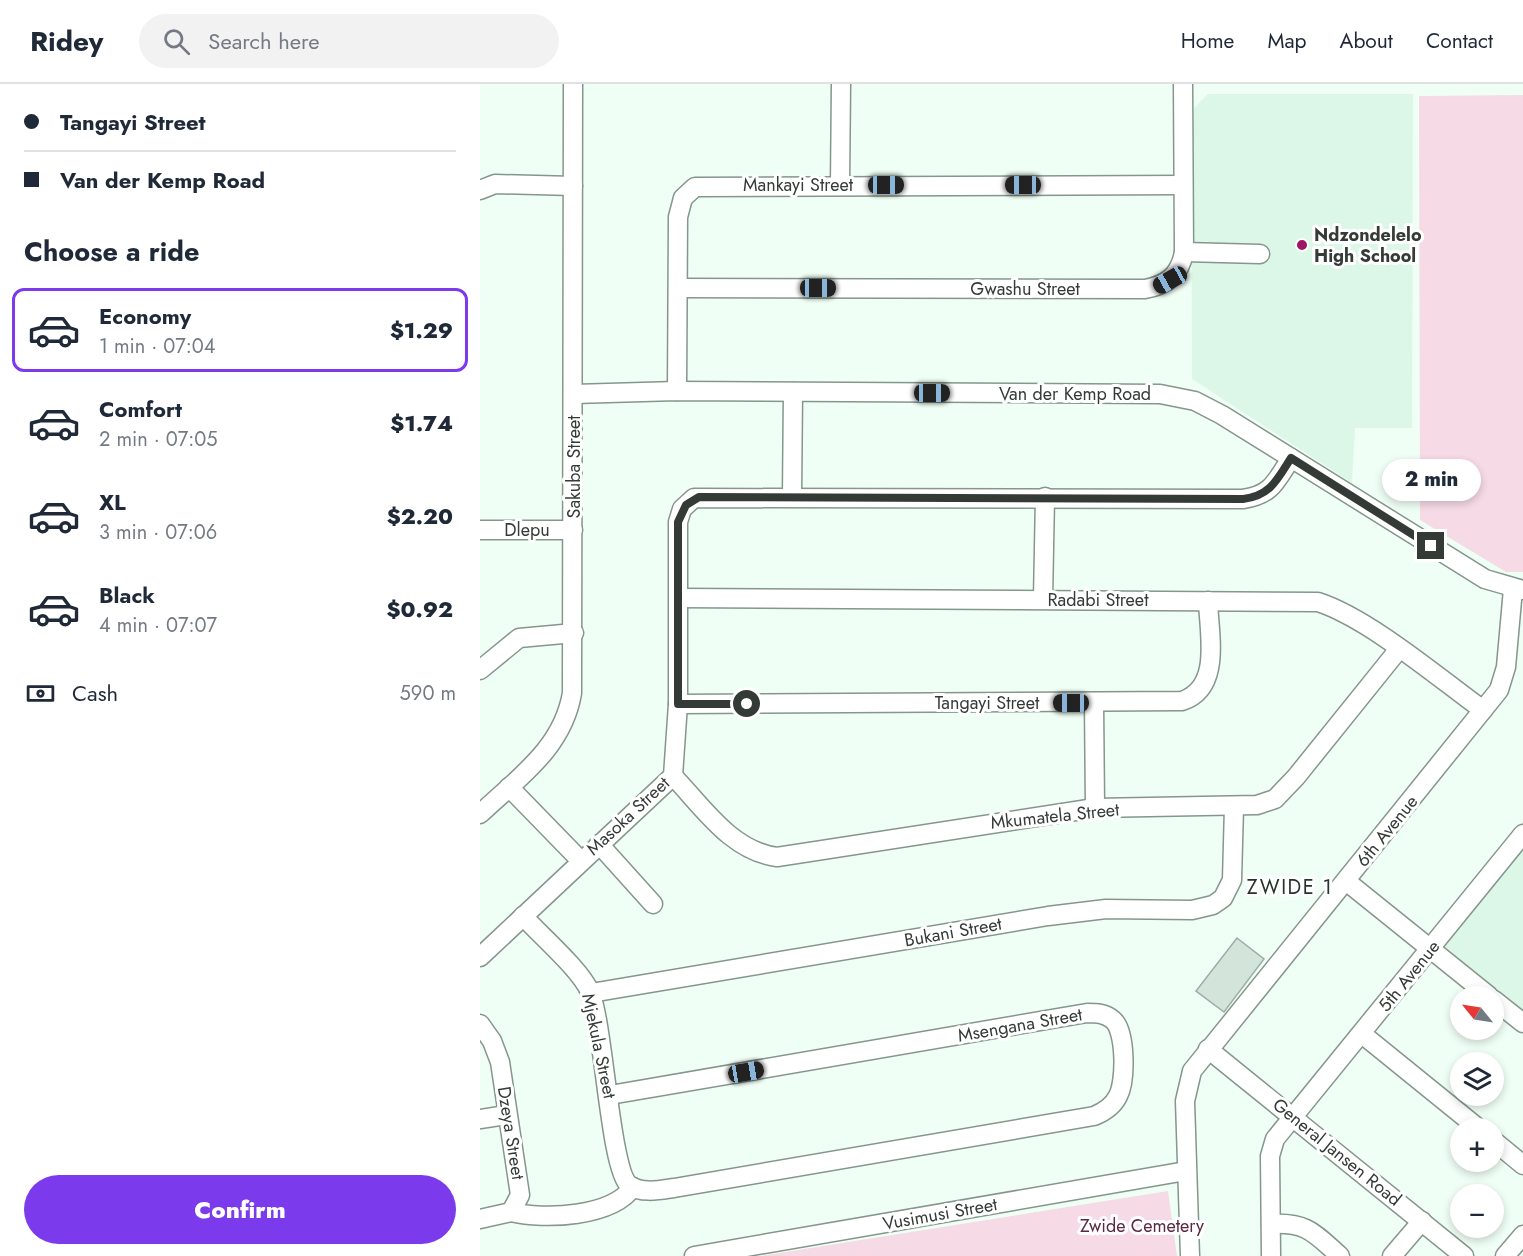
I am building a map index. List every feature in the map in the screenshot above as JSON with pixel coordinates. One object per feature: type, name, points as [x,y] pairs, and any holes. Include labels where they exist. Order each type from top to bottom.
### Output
[{"type":"street","name":"Sakuba Street","points":[[480,814],[551,747],[565,721],[572,693],[574,633],[573,84]]},
{"type":"street","points":[[840,185],[841,84]]},
{"type":"street","name":"Gwashu Street","points":[[679,288],[1145,289],[1159,286],[1179,271],[1184,252],[1183,84]]},
{"type":"street","points":[[480,190],[495,184],[573,186]]},
{"type":"street","name":"Mankayi Street","points":[[677,392],[678,217],[683,198],[691,190],[701,186],[1183,185]]},
{"type":"street","points":[[1184,252],[1260,254]]},
{"type":"street","points":[[792,496],[793,392]]},
{"type":"street","name":"Van der Kemp Road","points":[[574,394],[793,392],[1160,394],[1181,397],[1208,407],[1471,571],[1497,584],[1518,589]]},
{"type":"street","name":"Masoka Street","points":[[480,957],[673,776],[678,704],[678,522],[686,505],[699,497],[1256,497],[1270,490],[1291,458]]},
{"type":"street","points":[[1043,599],[1045,497]]},
{"type":"street","name":"Dlepu","points":[[480,530],[573,530]]},
{"type":"street","name":"6th Avenue","points":[[1190,1256],[1186,1172],[1186,1090],[1191,1071],[1484,710],[1504,678],[1518,589]]},
{"type":"street","name":"Radabi Street","points":[[679,598],[1318,602],[1342,612],[1399,649],[1484,710]]},
{"type":"street","name":"Tangayi Street","points":[[678,704],[1182,701],[1199,693],[1209,674],[1208,600]]},
{"type":"street","points":[[480,670],[519,638],[574,633]]},
{"type":"street","name":"Mkumatela Street","points":[[673,776],[743,848],[777,857],[1095,808],[1234,807],[1267,804],[1284,791],[1399,649]]},
{"type":"street","points":[[1094,703],[1095,808]]},
{"type":"street","points":[[509,787],[581,861]]},
{"type":"street","name":"Bukani Street","points":[[591,993],[1048,916],[1106,909],[1204,909],[1222,898],[1232,880],[1234,807]]},
{"type":"street","name":"5th Avenue","points":[[1271,1256],[1270,1156],[1279,1132],[1362,1034],[1523,834]]},
{"type":"street","points":[[599,844],[653,904]]},
{"type":"street","points":[[1346,881],[1477,986]]},
{"type":"street","name":"Mjekula Street","points":[[523,916],[581,978],[591,993],[610,1095],[619,1169],[622,1177],[637,1189]]},
{"type":"street","points":[[1504,1008],[1523,1023]]},
{"type":"street","name":"Msengana Street","points":[[610,1095],[1087,1013],[1105,1015],[1120,1028],[1122,1083],[1119,1095],[1103,1112],[1094,1116],[674,1188],[637,1189]]},
{"type":"street","name":"Dzeya Street","points":[[480,1024],[492,1041],[500,1062],[506,1115],[520,1195],[511,1212]]},
{"type":"street","points":[[1362,1034],[1466,1118]]},
{"type":"street","name":"General Jansen Road","points":[[1208,1049],[1294,1116],[1464,1256]]},
{"type":"street","points":[[480,1119],[506,1115]]},
{"type":"street","points":[[1504,1149],[1523,1165]]},
{"type":"street","name":"Vusimusi Street","points":[[694,1256],[734,1253],[1186,1172]]},
{"type":"street","points":[[480,1219],[511,1212],[531,1217],[600,1208],[626,1198],[637,1189]]},
{"type":"street","points":[[1392,1256],[1422,1221]]},
{"type":"street","points":[[1270,1224],[1294,1223],[1304,1226],[1340,1256]]},
{"type":"street","points":[[1505,1256],[1523,1235]]},
{"type":"shaded area","name":"Ndzondelelo High School","points":[[1208,94],[1413,94],[1412,428],[1355,428],[1352,483],[1192,379],[1191,111]]},
{"type":"shaded area","points":[[1523,842],[1523,1010],[1504,995],[1504,986],[1493,986],[1442,945]]},
{"type":"green space","points":[[1523,95],[1523,572],[1506,572],[1420,520],[1419,96]]},
{"type":"green space","name":"Zwide Cemetery","points":[[1168,1191],[1177,1256],[760,1256]]},
{"type":"building","points":[[1237,938],[1264,959],[1224,1012],[1196,991]]},
{"type":"place","name":"Ndzondelelo High School","points":[[1302,245]]},
{"type":"district","name":"ZWIDE 1","points":[[1290,887]]},
{"type":"route","points":[[747,704],[678,704],[678,522],[682,509],[694,498],[792,496],[1243,499],[1256,497],[1270,490],[1291,458],[1431,546]]}]
